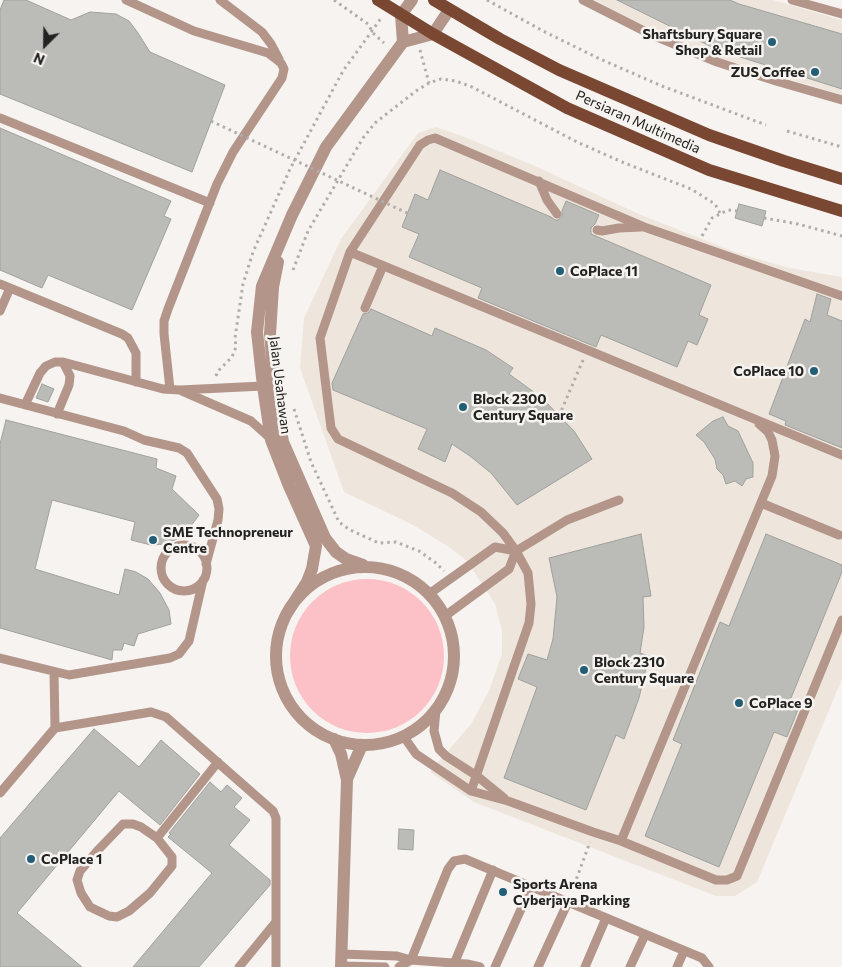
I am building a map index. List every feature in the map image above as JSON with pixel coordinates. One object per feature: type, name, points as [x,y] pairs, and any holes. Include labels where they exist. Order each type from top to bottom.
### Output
[{"type":"main road","name":"Persiaran Multimedia","points":[[378,0],[433,34],[567,108],[709,170],[842,211]]},
{"type":"main road","name":"Persiaran Multimedia","points":[[434,0],[452,5],[500,39],[559,70],[626,100],[709,135],[842,179]]},
{"type":"street","points":[[412,0],[401,15],[400,47],[417,38],[433,34],[452,5]]},
{"type":"street","name":"Jalan Usahawan","points":[[289,610],[307,582],[316,546],[271,440],[262,386],[258,332],[262,286],[292,215],[326,147],[400,47]]},
{"type":"street","name":"Jalan Usahawan","points":[[281,242],[273,287],[270,334],[275,393],[284,442],[325,538],[336,552],[346,559],[354,563],[377,568]]},
{"type":"street","points":[[362,567],[377,568],[400,574],[429,594],[445,616],[451,631],[454,664],[451,681],[445,696],[427,721],[404,737],[376,744],[362,745],[334,739],[309,725],[299,716],[284,691],[279,678],[276,664],[278,636],[289,610],[308,588],[333,573],[362,567]]},
{"type":"street","points":[[334,739],[341,754],[347,780],[341,962]]},
{"type":"street","points":[[347,780],[362,745]]},
{"type":"lane","points":[[126,0],[194,31],[268,52],[278,60]]},
{"type":"lane","points":[[170,389],[164,322],[210,203],[233,152],[282,78],[284,69],[278,60],[272,44],[262,32],[220,0]]},
{"type":"lane","points":[[583,0],[650,34],[717,62],[842,100]]},
{"type":"lane","points":[[792,0],[842,14]]},
{"type":"lane","points":[[0,118],[210,203]]},
{"type":"lane","points":[[471,791],[529,622],[531,604],[528,573],[503,533],[481,512],[452,493],[338,439],[332,428],[320,338],[350,252],[420,145],[435,138],[644,227],[842,296]]},
{"type":"lane","points":[[538,182],[557,214]]},
{"type":"lane","points":[[597,230],[644,227]]},
{"type":"lane","points":[[350,252],[842,455]]},
{"type":"lane","points":[[365,308],[383,266]]},
{"type":"lane","points":[[0,284],[128,338],[136,353],[136,382]]},
{"type":"lane","points":[[0,312],[10,288]]},
{"type":"lane","points":[[25,405],[40,373],[46,366],[56,362],[63,362],[163,389],[180,390],[262,386],[275,393]]},
{"type":"lane","points":[[58,414],[69,385],[70,376],[63,362]]},
{"type":"lane","points":[[180,390],[251,421],[271,440]]},
{"type":"lane","points":[[0,398],[124,431],[144,440],[179,448],[187,453],[217,500],[219,510],[189,641],[179,654],[170,658],[68,675],[0,658]]},
{"type":"lane","points":[[621,841],[772,476],[776,456],[772,440],[768,432],[755,419]]},
{"type":"lane","points":[[445,616],[509,569],[516,551],[567,520],[619,500]]},
{"type":"lane","points":[[761,503],[839,535]]},
{"type":"lane","points":[[203,580],[193,589],[179,590],[166,583],[161,564],[168,551],[180,545],[194,547],[204,558],[206,564]]},
{"type":"lane","points":[[429,594],[495,547],[516,551]]},
{"type":"lane","points":[[404,737],[416,754],[471,791],[508,801],[621,841],[716,880],[727,880],[737,876],[842,620]]},
{"type":"lane","points":[[54,672],[55,728]]},
{"type":"lane","points":[[436,710],[434,730],[439,749],[508,801]]},
{"type":"lane","points":[[0,793],[55,728],[151,712],[166,716],[273,811],[276,818],[276,967]]},
{"type":"lane","points":[[157,838],[218,762]]},
{"type":"lane","points":[[123,824],[141,826],[157,838],[172,856],[172,866],[150,893],[129,911],[117,917],[109,916],[90,907],[81,893],[77,880],[80,871],[123,824]]},
{"type":"lane","points":[[399,967],[411,960],[448,869],[454,862],[465,859],[702,958],[709,967]]},
{"type":"lane","points":[[454,964],[493,870]]},
{"type":"lane","points":[[495,967],[531,887]]},
{"type":"lane","points":[[538,967],[568,902]]},
{"type":"lane","points":[[585,967],[606,918]]},
{"type":"lane","points":[[239,967],[275,923]]},
{"type":"lane","points":[[630,967],[645,935]]},
{"type":"lane","points":[[677,967],[684,951]]},
{"type":"lane","points":[[341,962],[397,956],[411,960],[467,964],[480,967]]},
{"type":"lane","points":[[341,962],[385,967]]},
{"type":"path","points":[[334,0],[368,24],[376,36],[400,47]]},
{"type":"path","points":[[487,0],[543,31],[662,86],[766,125]]},
{"type":"path","points":[[417,38],[429,83]]},
{"type":"path","points":[[211,121],[406,213]]},
{"type":"path","points":[[787,131],[842,147]]},
{"type":"path","points":[[697,245],[712,218],[728,210],[737,211]]},
{"type":"path","points":[[764,218],[798,224],[842,236]]},
{"type":"path","points":[[559,416],[588,351]]},
{"type":"path","points":[[568,902],[593,832]]},
{"type":"shaded area","name":"Shaftsbury Square Shop & Retail","points":[[595,0],[773,0],[842,20],[842,95],[713,56],[654,33]]},
{"type":"shaded area","points":[[436,127],[535,166],[641,215],[735,252],[789,268],[842,277],[842,679],[757,882],[735,896],[716,896],[474,802],[430,772],[471,724],[489,691],[502,654],[502,630],[495,604],[467,561],[449,547],[413,525],[344,492],[300,368],[304,318],[341,239],[418,133]]},
{"type":"shaded area","points":[[367,579],[382,580],[397,585],[422,601],[438,626],[443,641],[443,671],[438,686],[422,711],[397,727],[382,732],[367,733],[352,732],[337,727],[312,711],[296,686],[291,671],[290,656],[291,641],[296,626],[312,601],[337,585],[352,580]]},
{"type":"building","points":[[4,0],[26,0],[71,20],[90,12],[116,14],[129,21],[150,52],[225,85],[192,172],[0,94],[0,10]]},
{"type":"building","name":"Shaftsbury Square Shop & Retail","points":[[617,0],[730,0],[842,34],[842,89],[718,50]]},
{"type":"building","points":[[0,128],[171,201],[164,216],[171,219],[132,310],[48,275],[42,288],[0,270]]},
{"type":"building","name":"CoPlace 11","points":[[440,170],[555,220],[562,217],[566,201],[599,215],[591,228],[591,234],[711,285],[699,315],[708,319],[697,345],[688,341],[677,367],[601,335],[596,347],[478,298],[482,288],[409,257],[419,234],[402,227],[415,194],[428,200]]},
{"type":"building","points":[[739,204],[766,211],[762,226],[735,218]]},
{"type":"building","name":"CoPlace 10","points":[[817,294],[831,299],[827,315],[842,321],[842,448],[785,425],[786,421],[769,414],[805,319],[810,322]]},
{"type":"building","name":"Block 2300 Century Square","points":[[371,309],[432,336],[435,328],[486,350],[513,368],[509,374],[542,398],[574,431],[592,459],[517,505],[491,473],[452,444],[445,462],[418,449],[427,429],[333,390],[332,383],[363,314],[368,313]]},
{"type":"building","points":[[42,384],[54,389],[48,402],[36,398]]},
{"type":"building","points":[[723,417],[728,426],[738,431],[753,463],[753,477],[746,479],[742,486],[735,481],[726,484],[723,475],[717,469],[715,459],[704,442],[696,435],[713,421]]},
{"type":"building","name":"SME Technopreneur Centre","points":[[6,420],[157,459],[156,468],[176,476],[172,489],[199,515],[188,530],[177,539],[165,544],[151,545],[131,540],[135,522],[52,500],[35,569],[119,595],[125,569],[136,572],[148,579],[160,593],[169,610],[171,624],[138,634],[134,646],[124,643],[122,650],[113,650],[112,660],[0,628],[0,444]]},
{"type":"building","name":"Block 2310 Century Square","points":[[641,534],[651,596],[643,597],[644,627],[640,653],[649,656],[639,698],[624,739],[616,735],[586,810],[504,778],[537,687],[518,679],[528,654],[547,660],[553,639],[557,597],[549,558]]},
{"type":"building","name":"CoPlace 9","points":[[766,534],[842,565],[842,572],[789,703],[799,707],[787,737],[774,732],[719,867],[645,836],[682,744],[673,740],[720,622],[729,626]]},
{"type":"building","name":"CoPlace 1","points":[[94,729],[139,767],[161,740],[200,774],[160,825],[119,791],[17,913],[82,967],[0,967],[0,838]]},
{"type":"building","points":[[210,782],[221,792],[227,785],[242,798],[234,807],[250,820],[229,845],[270,880],[270,885],[199,967],[133,967],[212,873],[168,837],[171,834],[169,833]]},
{"type":"building","points":[[399,829],[414,830],[413,850],[398,849]]},
{"type":"place","name":"Shaftsbury Square Shop & Retail","points":[[772,42]]},
{"type":"place","name":"ZUS Coffee","points":[[815,72]]},
{"type":"place","name":"CoPlace 11","points":[[560,271]]},
{"type":"place","name":"CoPlace 10","points":[[814,371]]},
{"type":"place","name":"Block 2300 Century Square","points":[[463,407]]},
{"type":"place","name":"SME Technopreneur Centre","points":[[153,540]]},
{"type":"place","name":"Block 2310 Century Square","points":[[584,670]]},
{"type":"place","name":"CoPlace 9","points":[[739,703]]},
{"type":"place","name":"CoPlace 1","points":[[31,859]]},
{"type":"place","name":"Sports Arena Cyberjaya Parking","points":[[503,892]]}]
